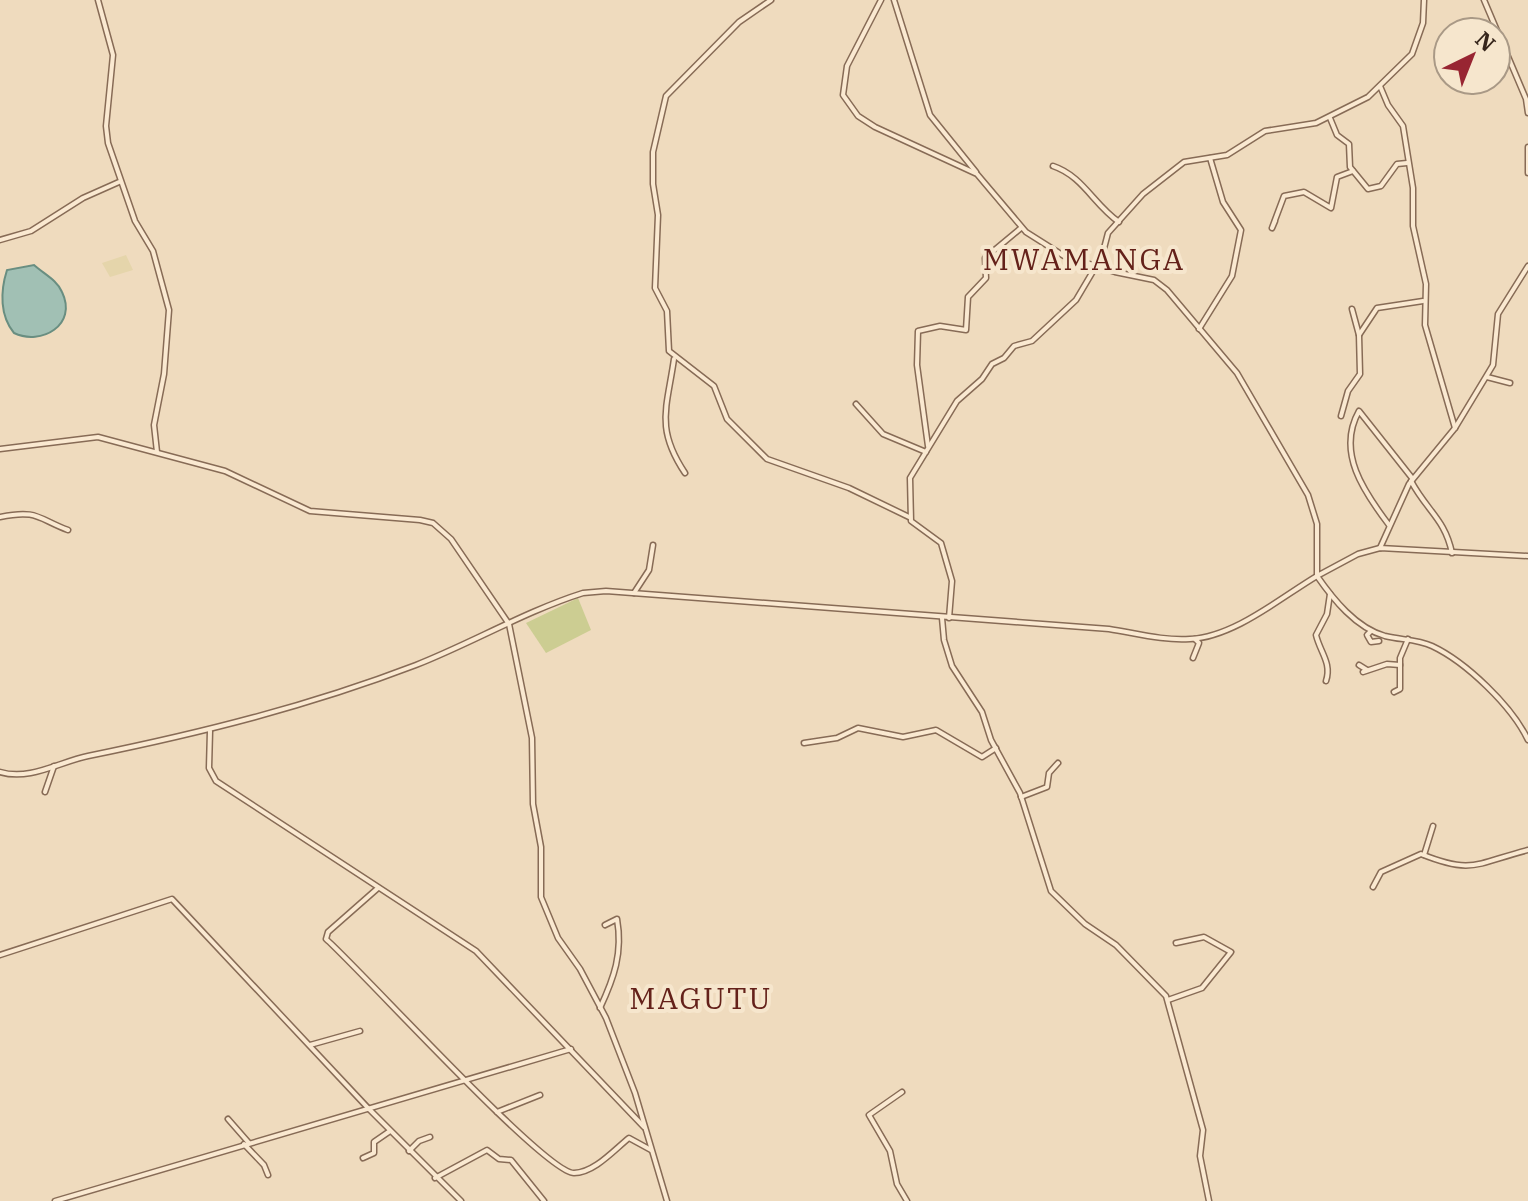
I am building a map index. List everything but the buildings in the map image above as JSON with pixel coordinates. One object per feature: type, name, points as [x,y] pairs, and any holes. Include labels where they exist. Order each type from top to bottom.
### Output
[{"type":"street","points":[[98,0],[113,55],[106,126],[119,182],[135,221],[153,251],[169,310],[164,374],[154,425],[157,452]]},
{"type":"street","points":[[771,0],[739,22],[670,90],[660,121],[653,152],[653,190],[658,215],[655,288],[667,311],[669,351],[674,359],[714,386],[727,419],[767,459],[849,488],[909,517],[941,543],[952,581],[949,618]]},
{"type":"street","points":[[881,0],[847,66],[843,95],[858,116],[875,127],[977,174]]},
{"type":"street","points":[[894,0],[930,115],[1021,227],[1064,256],[1159,282],[1237,373],[1308,495],[1317,524],[1317,576],[1330,594],[1371,631],[1433,646],[1492,690],[1528,740]]},
{"type":"street","points":[[909,517],[909,483],[962,394],[979,383],[992,364],[1004,358],[1014,346],[1032,341],[1067,309],[1097,266],[1105,239],[1143,194],[1184,162],[1227,155],[1265,131],[1291,129],[1330,118],[1368,97],[1416,46],[1424,0]]},
{"type":"street","points":[[1484,0],[1526,99],[1528,113]]},
{"type":"street","points":[[1380,86],[1388,105],[1403,126],[1413,188],[1413,226],[1424,272],[1423,301],[1428,342],[1455,428]]},
{"type":"street","points":[[1330,118],[1337,135],[1349,144],[1353,171],[1368,189],[1381,186],[1397,164],[1407,163]]},
{"type":"street","points":[[1528,147],[1528,173]]},
{"type":"street","points":[[1199,329],[1221,299],[1232,276],[1242,228],[1223,202],[1210,158]]},
{"type":"street","points":[[1053,166],[1068,171],[1090,192],[1099,209],[1119,222]]},
{"type":"street","points":[[1275,221],[1272,228],[1284,196],[1304,192],[1331,208],[1337,177],[1353,171]]},
{"type":"street","points":[[0,240],[31,231],[83,198],[119,182]]},
{"type":"street","points":[[927,450],[917,365],[918,331],[940,326],[966,330],[968,297],[986,278],[985,258],[1021,227]]},
{"type":"street","points":[[1380,548],[1412,480],[1455,428],[1487,377],[1493,365],[1498,314],[1528,266]]},
{"type":"street","points":[[1359,335],[1377,308],[1423,301]]},
{"type":"street","points":[[1341,416],[1348,391],[1360,374],[1359,335],[1352,309]]},
{"type":"street","points":[[674,359],[663,421],[673,454],[685,473]]},
{"type":"street","points":[[1487,377],[1510,383]]},
{"type":"street","points":[[856,404],[883,434],[927,450]]},
{"type":"street","points":[[1389,525],[1361,488],[1349,449],[1353,422],[1359,411],[1412,480],[1422,502],[1447,529],[1452,553]]},
{"type":"street","points":[[0,449],[98,437],[225,471],[310,511],[433,523],[451,539],[509,624],[532,738],[541,897],[558,938],[580,969],[600,1008],[635,1093],[667,1201]]},
{"type":"street","points":[[0,517],[14,513],[42,516],[68,530]]},
{"type":"street","points":[[634,593],[649,570],[653,545]]},
{"type":"street","points":[[0,772],[28,774],[283,712],[416,665],[583,593],[634,593],[1195,639],[1238,623],[1358,554],[1380,548],[1528,556]]},
{"type":"street","points":[[1326,681],[1327,660],[1316,635],[1327,614],[1330,594]]},
{"type":"street","points":[[942,618],[944,640],[952,666],[982,712],[1021,797],[1051,891],[1085,924],[1121,950],[1168,1000],[1203,1130],[1200,1156],[1209,1201]]},
{"type":"street","points":[[1371,631],[1367,635],[1371,642],[1379,641]]},
{"type":"street","points":[[1193,658],[1199,643],[1195,639]]},
{"type":"street","points":[[1394,692],[1400,689],[1400,665],[1408,639]]},
{"type":"street","points":[[1359,665],[1365,671],[1387,664],[1400,665]]},
{"type":"street","points":[[804,743],[837,738],[858,728],[903,737],[936,730],[982,757],[996,748]]},
{"type":"street","points":[[210,731],[209,768],[216,781],[485,959],[645,1129]]},
{"type":"street","points":[[1021,797],[1047,787],[1049,773],[1058,763]]},
{"type":"street","points":[[45,792],[54,766]]},
{"type":"street","points":[[1424,855],[1433,826]]},
{"type":"street","points":[[1373,887],[1381,872],[1424,855],[1443,865],[1467,866],[1528,850]]},
{"type":"street","points":[[378,888],[328,932],[326,939],[529,1145],[566,1172],[585,1172],[629,1138],[651,1150]]},
{"type":"street","points":[[0,955],[172,899],[409,1151],[461,1201]]},
{"type":"street","points":[[600,1008],[617,973],[620,934],[617,919],[605,925]]},
{"type":"street","points":[[1168,1000],[1202,988],[1231,952],[1204,937],[1176,943]]},
{"type":"street","points":[[310,1045],[360,1031]]},
{"type":"street","points":[[55,1201],[571,1049]]},
{"type":"street","points":[[902,1092],[869,1115],[890,1151],[897,1184],[907,1201]]},
{"type":"street","points":[[497,1112],[540,1095]]},
{"type":"street","points":[[228,1119],[264,1165],[268,1175]]},
{"type":"street","points":[[363,1158],[374,1153],[374,1142],[390,1131]]},
{"type":"street","points":[[409,1151],[419,1141],[430,1137]]},
{"type":"street","points":[[435,1178],[487,1150],[499,1159],[511,1160],[544,1201]]},
{"type":"shaded area","points":[[126,255],[133,270],[110,277],[102,263]]},
{"type":"shaded area","points":[[34,265],[60,288],[66,304],[61,323],[54,330],[35,337],[14,333],[6,319],[3,303],[7,270]]},
{"type":"green space","points":[[578,598],[591,630],[546,653],[526,623]]},
{"type":"district","name":"MWAMANGA","points":[[1084,258]]},
{"type":"district","name":"MAGUTU","points":[[701,997]]}]
